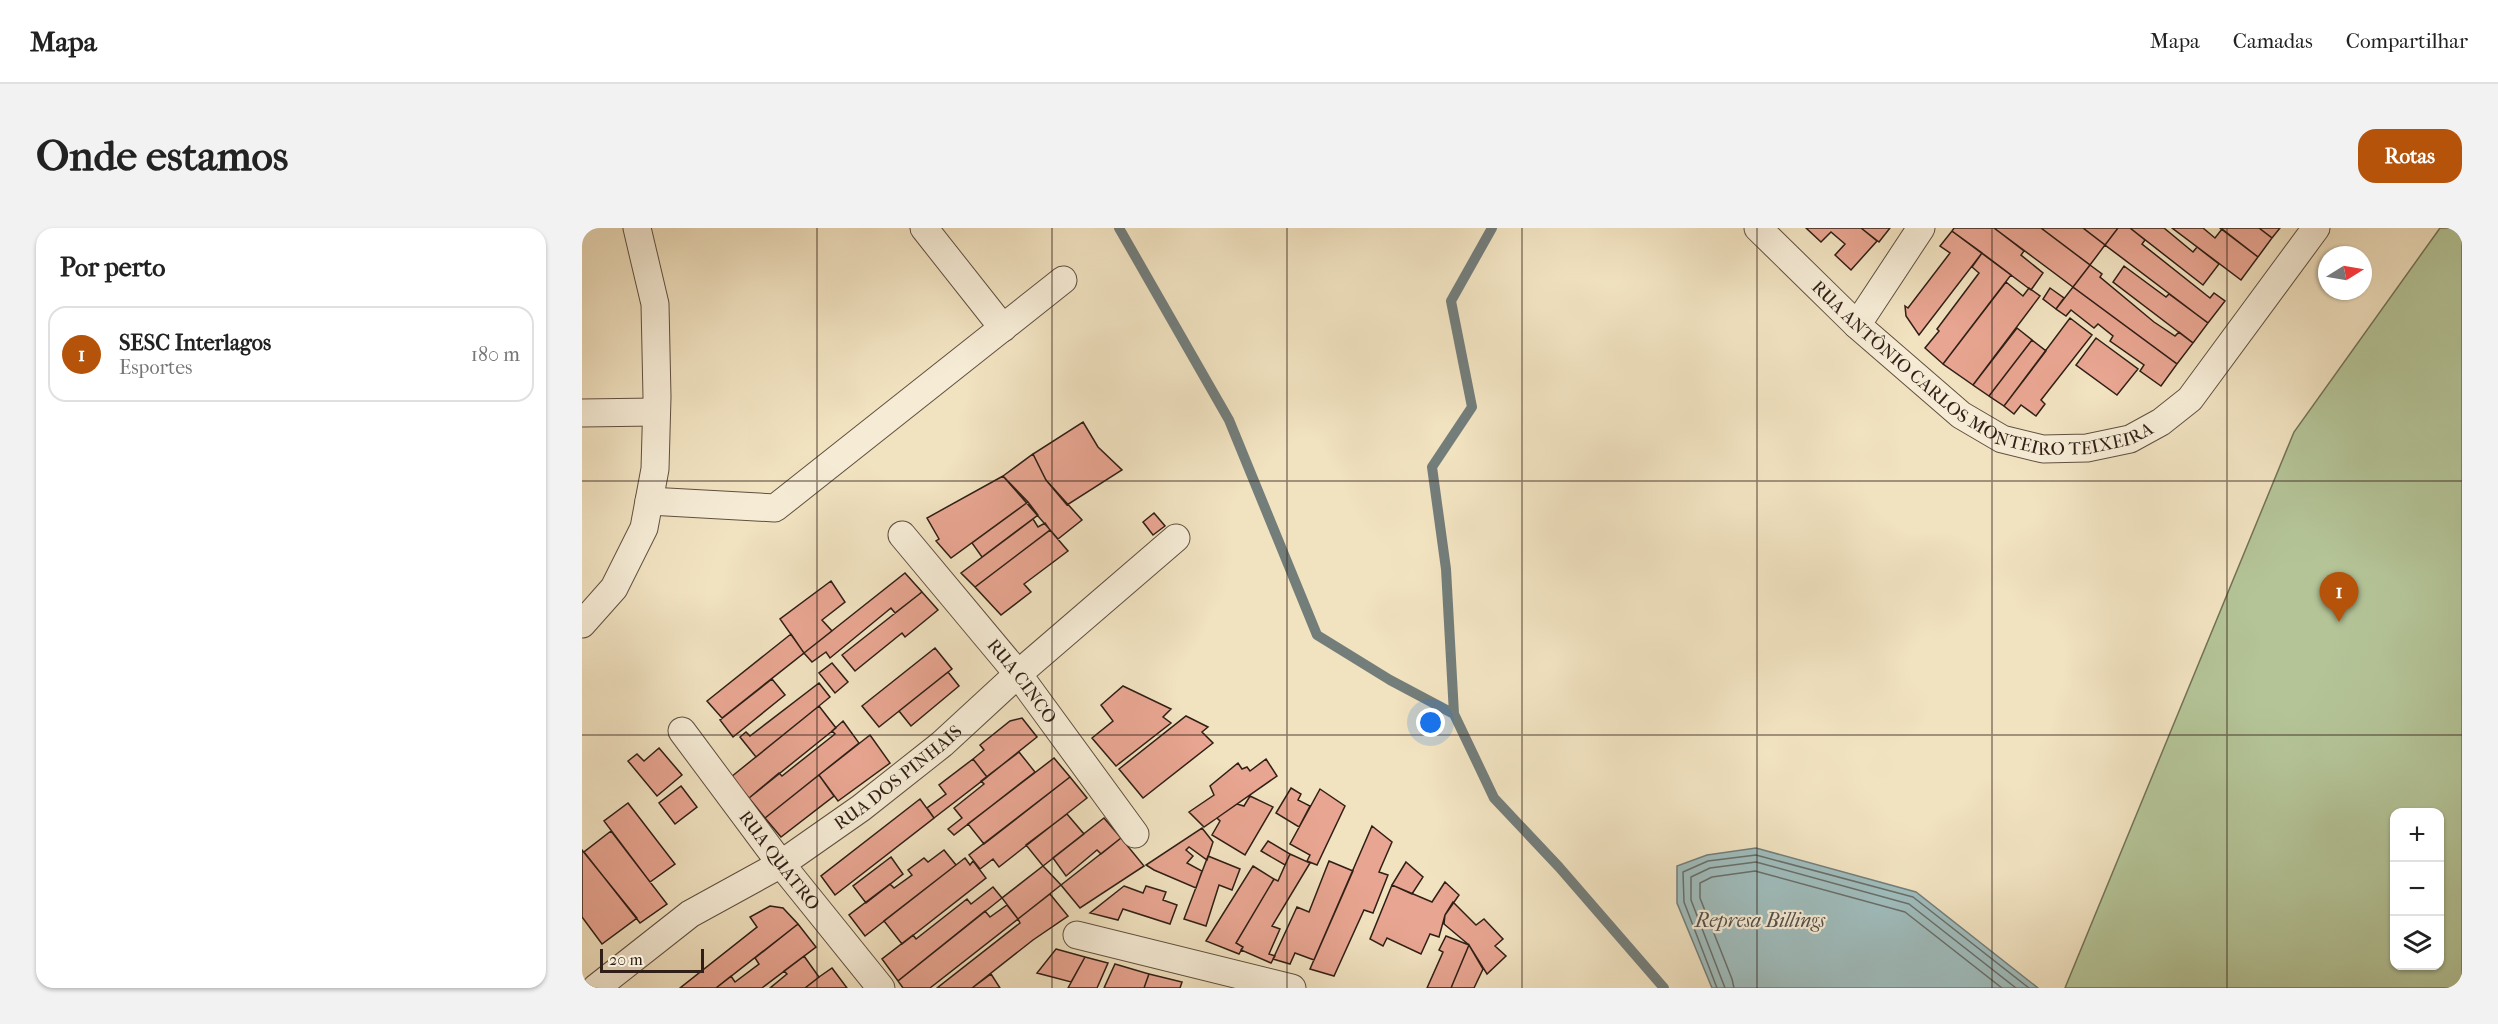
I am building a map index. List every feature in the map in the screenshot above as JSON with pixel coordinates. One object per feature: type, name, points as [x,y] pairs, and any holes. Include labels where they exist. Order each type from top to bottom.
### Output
[{"type":"street","points":[[582,624],[614,588],[644,528],[655,470],[655,304],[637,228]]},
{"type":"street","points":[[924,228],[1003,328]]},
{"type":"street","name":"RUA ANTÔNIO CARLOS MONTEIRO TEIXEIRA","points":[[1758,228],[1857,325],[1961,415],[2002,439],[2043,449],[2087,448],[2130,439],[2161,422],[2190,399],[2316,228]]},
{"type":"street","points":[[1857,325],[1921,228]]},
{"type":"street","points":[[649,501],[776,508],[1063,280]]},
{"type":"street","points":[[582,413],[656,412]]},
{"type":"street","name":"RUA CINCO","points":[[902,534],[1018,674],[1135,834]]},
{"type":"street","name":"RUA DOS PINHAIS","points":[[596,988],[690,914],[781,864],[861,808],[942,744],[1018,674],[1176,538]]},
{"type":"street","name":"RUA QUATRO","points":[[682,731],[781,864],[881,988]]},
{"type":"street","points":[[1077,935],[1292,988]]},
{"type":"green space","points":[[2440,228],[2462,228],[2462,988],[2065,988],[2294,432]]},
{"type":"water","name":"Represa Billings","points":[[1756,848],[1916,892],[2038,988],[1712,988],[1677,903],[1677,866],[1707,855]]},
{"type":"building","points":[[1806,228],[1861,228],[1877,241],[1851,270],[1835,255],[1845,244],[1831,232],[1821,242]]},
{"type":"building","points":[[1861,228],[1890,228],[1879,242]]},
{"type":"building","points":[[1954,228],[1994,228],[2024,251],[2021,255],[2043,273],[2031,290],[1952,231]]},
{"type":"building","points":[[1994,228],[2041,228],[2090,265],[2073,287]]},
{"type":"building","points":[[2041,228],[2083,228],[2105,245],[2090,265]]},
{"type":"building","points":[[2083,228],[2118,228],[2105,245]]},
{"type":"building","points":[[2118,228],[2130,228],[2145,240],[2142,244],[2210,298],[2214,293],[2225,301],[2208,323],[2105,245]]},
{"type":"building","points":[[2130,228],[2164,228],[2193,252],[2197,247],[2219,264],[2203,285]]},
{"type":"building","points":[[2172,228],[2203,228],[2215,238],[2222,229],[2258,257],[2241,280]]},
{"type":"building","points":[[2220,228],[2259,228],[2272,238],[2258,257]]},
{"type":"building","points":[[2259,228],[2280,228],[2272,238]]},
{"type":"building","points":[[1952,231],[1982,253],[1919,335],[1906,316],[1905,306],[1908,308],[1950,253],[1940,246]]},
{"type":"building","points":[[1982,253],[2011,275],[1943,364],[1925,348],[1979,273],[1972,267]]},
{"type":"building","points":[[2090,265],[2102,274],[2100,277],[2154,322],[2175,336],[2179,332],[2193,343],[2177,364],[2073,287]]},
{"type":"building","points":[[2124,266],[2166,297],[2169,294],[2208,323],[2193,343],[2113,282]]},
{"type":"building","points":[[2006,282],[2023,296],[2029,288],[2040,296],[1973,385],[1943,364]]},
{"type":"building","points":[[2073,287],[2177,364],[2161,386],[2140,371],[2144,365],[2110,341],[2113,336],[2098,324],[2094,328],[2071,310],[2066,316],[2056,309]]},
{"type":"building","points":[[2050,288],[2064,298],[2056,309],[2043,299]]},
{"type":"building","points":[[2070,318],[2092,335],[2041,400],[2045,404],[2036,416],[2021,405],[2014,414],[2004,406]]},
{"type":"building","points":[[2017,328],[2032,340],[1989,396],[1973,385]]},
{"type":"building","points":[[2096,338],[2138,369],[2117,395],[2076,365]]},
{"type":"building","points":[[2032,340],[2046,351],[2004,406],[1989,396]]},
{"type":"building","points":[[1083,422],[1098,447],[1122,470],[1067,505],[1046,480],[1033,454]]},
{"type":"building","points":[[1033,454],[1046,480],[1082,520],[1058,539],[1003,476]]},
{"type":"building","points":[[1003,476],[1028,502],[951,558],[936,541],[939,539],[927,518]]},
{"type":"building","points":[[1028,502],[1038,515],[982,557],[972,543]]},
{"type":"building","points":[[1154,513],[1165,526],[1153,535],[1143,522]]},
{"type":"building","points":[[1033,519],[1038,527],[1045,523],[1050,530],[975,587],[961,573]]},
{"type":"building","points":[[1050,530],[1068,551],[1024,584],[1031,592],[1001,615],[975,587]]},
{"type":"building","points":[[905,573],[922,592],[895,613],[891,608],[830,658],[826,652],[812,662],[804,653]]},
{"type":"building","points":[[831,581],[845,602],[822,620],[832,631],[804,653],[780,619]]},
{"type":"building","points":[[922,592],[938,610],[905,637],[902,633],[855,671],[842,655]]},
{"type":"building","points":[[791,634],[804,653],[722,718],[707,701]]},
{"type":"building","points":[[935,648],[952,669],[879,727],[862,706]]},
{"type":"building","points":[[832,663],[848,682],[835,693],[819,673]]},
{"type":"building","points":[[948,672],[959,686],[911,726],[899,711]]},
{"type":"building","points":[[772,679],[785,695],[733,737],[720,720]]},
{"type":"building","points":[[819,683],[830,697],[756,757],[740,737],[746,732],[750,736]]},
{"type":"building","points":[[1123,686],[1171,709],[1163,717],[1171,723],[1116,766],[1092,738],[1113,721],[1101,705]]},
{"type":"building","points":[[819,706],[836,728],[749,798],[731,777]]},
{"type":"building","points":[[1186,716],[1208,727],[1202,732],[1213,743],[1143,798],[1119,769]]},
{"type":"building","points":[[1022,718],[1037,737],[987,777],[973,759],[984,750],[980,745],[1010,721]]},
{"type":"building","points":[[843,721],[859,743],[765,818],[749,798],[779,773],[782,776],[835,734],[832,731]]},
{"type":"building","points":[[870,735],[890,763],[838,801],[819,775]]},
{"type":"building","points":[[659,748],[682,775],[657,796],[628,761],[637,754],[644,761]]},
{"type":"building","points":[[1019,752],[1035,772],[954,835],[948,829],[962,818],[954,808],[984,784],[981,781]]},
{"type":"building","points":[[1054,758],[1070,777],[984,844],[968,824]]},
{"type":"building","points":[[973,759],[987,777],[934,818],[927,808],[946,794],[939,785]]},
{"type":"building","points":[[1266,759],[1277,776],[1204,827],[1189,812],[1214,795],[1210,786],[1238,763],[1242,769],[1247,767],[1250,771]]},
{"type":"building","points":[[819,775],[834,796],[781,837],[765,818]]},
{"type":"building","points":[[1070,777],[1087,798],[999,867],[993,859],[980,869],[969,855]]},
{"type":"building","points":[[681,786],[697,807],[675,824],[659,803]]},
{"type":"building","points":[[1291,788],[1301,794],[1298,800],[1310,806],[1299,827],[1276,813]]},
{"type":"building","points":[[1320,789],[1345,806],[1317,865],[1307,861],[1310,855],[1290,844]]},
{"type":"building","points":[[1250,796],[1273,807],[1245,855],[1212,835],[1220,821],[1217,818],[1237,804],[1244,806]]},
{"type":"building","points":[[920,799],[934,818],[835,895],[821,876]]},
{"type":"building","points":[[628,803],[675,864],[650,882],[604,821]]},
{"type":"building","points":[[1067,814],[1084,834],[1043,866],[1026,845]]},
{"type":"building","points":[[1104,818],[1121,838],[1101,854],[1097,850],[1066,876],[1053,858]]},
{"type":"building","points":[[1372,826],[1392,842],[1379,872],[1388,875],[1373,913],[1364,910],[1334,976],[1310,969]]},
{"type":"building","points":[[1202,828],[1213,842],[1207,860],[1189,847],[1186,850],[1193,856],[1187,863],[1202,871],[1196,888],[1146,865]]},
{"type":"building","points":[[611,831],[667,904],[640,923],[584,852]]},
{"type":"building","points":[[1121,838],[1144,866],[1080,908],[1061,885]]},
{"type":"building","points":[[1268,841],[1290,854],[1285,865],[1261,851]]},
{"type":"building","points":[[582,850],[637,918],[602,944],[582,917]]},
{"type":"building","points":[[944,850],[956,865],[865,936],[849,915],[890,884],[894,888],[912,875],[908,870],[924,858],[928,862]]},
{"type":"building","points":[[1290,854],[1310,863],[1272,926],[1280,929],[1269,954],[1275,956],[1271,963],[1241,950],[1243,947],[1236,943],[1274,879],[1278,881]]},
{"type":"building","points":[[1208,856],[1240,869],[1232,890],[1219,885],[1206,926],[1184,919]]},
{"type":"building","points":[[891,857],[903,874],[866,903],[853,886]]},
{"type":"building","points":[[965,858],[970,865],[973,861],[986,878],[902,944],[884,921]]},
{"type":"building","points":[[1329,861],[1353,871],[1314,960],[1295,953],[1290,964],[1273,959],[1297,907],[1309,912]]},
{"type":"building","points":[[1406,862],[1423,877],[1412,894],[1392,885]]},
{"type":"building","points":[[1043,866],[1061,885],[1018,919],[1002,898]]},
{"type":"building","points":[[1253,866],[1274,879],[1236,943],[1243,947],[1239,954],[1206,941]]},
{"type":"building","points":[[1445,882],[1459,895],[1445,915],[1439,937],[1430,934],[1421,954],[1387,938],[1383,946],[1370,939],[1392,885],[1432,902]]},
{"type":"building","points":[[1124,886],[1143,893],[1146,886],[1166,892],[1163,900],[1177,905],[1170,924],[1123,909],[1118,920],[1090,913]]},
{"type":"building","points":[[993,887],[1002,898],[898,981],[882,959],[913,935],[916,939],[967,899],[971,904]]},
{"type":"building","points":[[1050,894],[1068,916],[972,988],[937,988],[1020,923],[1018,919]]},
{"type":"building","points":[[1453,902],[1476,925],[1484,919],[1503,939],[1495,946],[1506,956],[1487,974],[1469,945],[1444,924],[1445,915]]},
{"type":"building","points":[[1007,905],[1018,919],[930,988],[903,988],[898,981],[985,911],[990,917]]},
{"type":"building","points":[[770,906],[783,908],[798,924],[716,988],[680,988],[757,927],[750,917]]},
{"type":"building","points":[[798,924],[816,947],[762,988],[716,988],[731,976],[735,982],[759,964],[755,958]]},
{"type":"building","points":[[1446,936],[1469,945],[1451,988],[1427,988],[1443,952],[1439,950]]},
{"type":"building","points":[[1469,945],[1483,969],[1474,988],[1451,988]]},
{"type":"building","points":[[1056,949],[1085,957],[1071,982],[1037,973]]},
{"type":"building","points":[[804,956],[819,977],[805,988],[770,988],[787,974],[784,971]]},
{"type":"building","points":[[1085,957],[1108,963],[1097,988],[1068,988]]},
{"type":"building","points":[[1115,964],[1149,974],[1144,988],[1104,988]]},
{"type":"building","points":[[832,968],[847,988],[805,988],[819,977]]},
{"type":"building","points":[[991,974],[1000,988],[972,988]]},
{"type":"building","points":[[1149,974],[1182,982],[1180,988],[1144,988]]},
{"type":"waterway","points":[[1119,228],[1229,420],[1317,635],[1390,680],[1454,714],[1494,798],[1559,867],[1664,988]]},
{"type":"waterway","points":[[1454,714],[1446,569],[1432,467],[1472,407],[1451,301],[1492,228]]},
{"type":"place","name":"SESC Interlagos","points":[[2339,622]]}]
